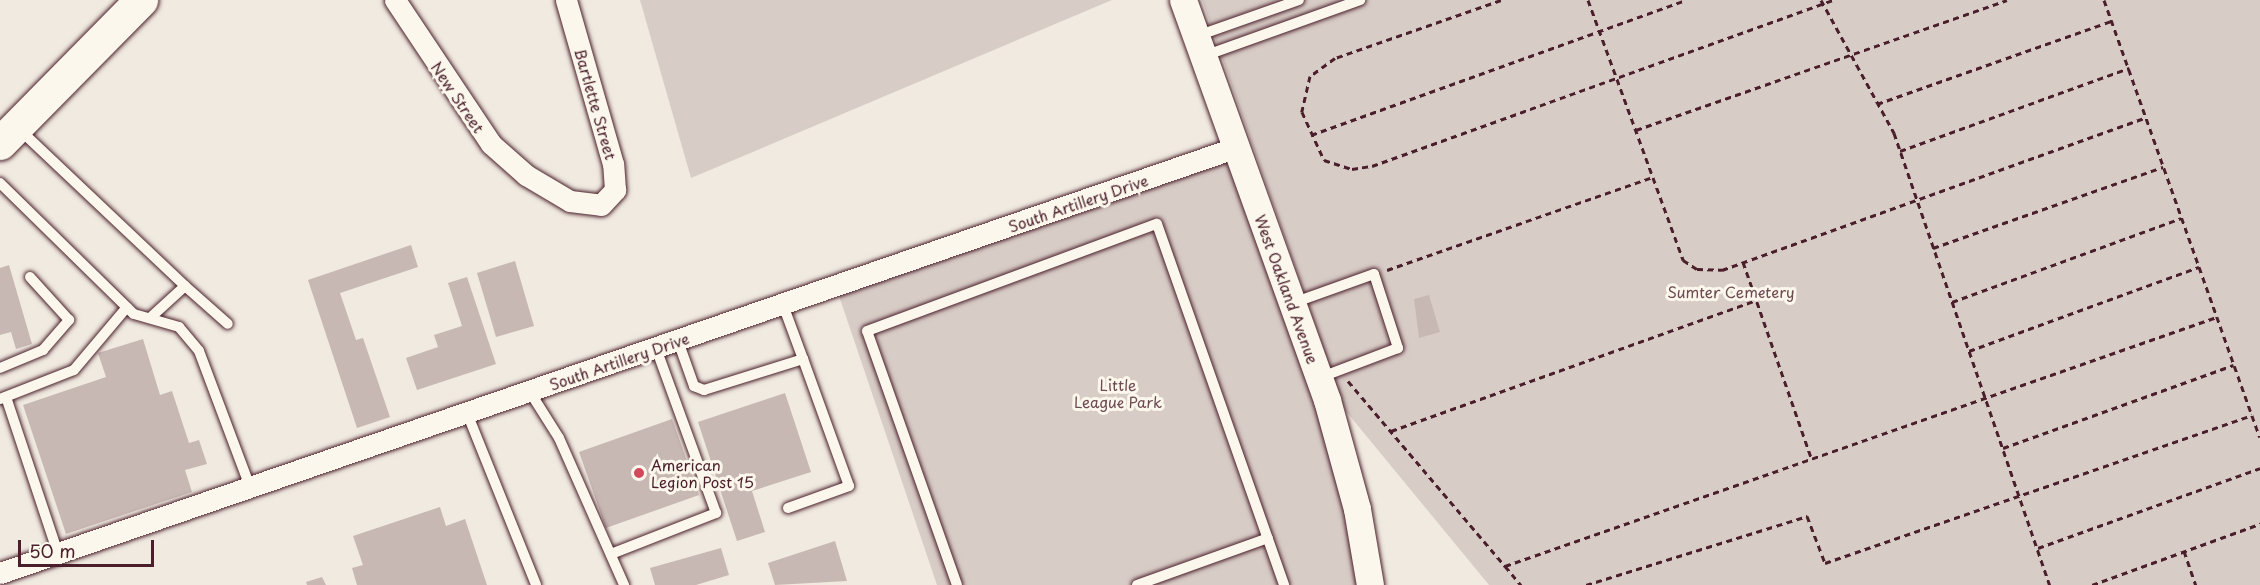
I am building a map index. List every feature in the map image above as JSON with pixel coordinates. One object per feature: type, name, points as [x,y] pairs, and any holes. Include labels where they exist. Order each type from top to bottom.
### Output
[{"type":"highway","points":[[8,135],[141,0]]},
{"type":"street","name":"New Street","points":[[395,0],[491,144],[526,175],[570,201],[601,205]]},
{"type":"street","name":"Bartlette Street","points":[[566,0],[613,164],[615,190],[601,205]]},
{"type":"street","name":"West Oakland Avenue","points":[[1183,0],[1292,303],[1330,373],[1370,585]]},
{"type":"street","name":"South Artillery Drive","points":[[0,573],[1237,147]]},
{"type":"lane","points":[[1200,46],[1299,0]]},
{"type":"lane","points":[[1200,46],[1360,0]]},
{"type":"lane","points":[[8,135],[228,324]]},
{"type":"lane","points":[[0,183],[127,307],[150,318],[178,327],[199,351],[250,487]]},
{"type":"lane","points":[[957,585],[867,331],[1157,224],[1284,585]]},
{"type":"lane","points":[[1292,303],[1374,274],[1398,348],[1330,373]]},
{"type":"lane","points":[[0,368],[43,350],[69,320],[30,277]]},
{"type":"lane","points":[[150,318],[185,286]]},
{"type":"lane","points":[[783,305],[849,486],[788,508]]},
{"type":"lane","points":[[58,553],[3,398],[74,370],[127,307]]},
{"type":"lane","points":[[678,341],[694,386],[704,390],[803,359]]},
{"type":"lane","points":[[611,554],[716,513],[656,348]]},
{"type":"lane","points":[[530,392],[559,438],[624,585]]},
{"type":"lane","points":[[466,413],[536,585]]},
{"type":"lane","points":[[1137,585],[1268,538]]},
{"type":"path","points":[[1501,0],[1335,58],[1310,76],[1302,112],[1324,160],[1352,169],[1372,166],[1822,2],[1833,0]]},
{"type":"path","points":[[1588,0],[1683,260],[1697,268],[1722,270],[2145,117]]},
{"type":"path","points":[[1311,135],[1685,0]]},
{"type":"path","points":[[1636,130],[2007,0]]},
{"type":"path","points":[[2104,0],[2260,437]]},
{"type":"path","points":[[1822,2],[1900,151],[2050,585]]},
{"type":"path","points":[[1877,104],[2112,21]]},
{"type":"path","points":[[1900,151],[2128,68]]},
{"type":"path","points":[[1933,248],[2164,167]]},
{"type":"path","points":[[1374,274],[1653,177]]},
{"type":"path","points":[[1952,302],[2182,218]]},
{"type":"path","points":[[1743,262],[1811,457]]},
{"type":"path","points":[[1969,351],[2199,267]]},
{"type":"path","points":[[1391,431],[1756,300]]},
{"type":"path","points":[[1505,566],[1985,396],[2217,317]]},
{"type":"path","points":[[2003,448],[2234,365]]},
{"type":"path","points":[[1330,373],[1391,431],[1521,585]]},
{"type":"path","points":[[1586,585],[1807,516],[1825,563],[2252,415]]},
{"type":"path","points":[[2038,548],[2260,468]]},
{"type":"path","points":[[2092,585],[2260,524]]},
{"type":"path","points":[[2184,551],[2196,585]]},
{"type":"green space","points":[[640,0],[1112,0],[691,178]]},
{"type":"green space","name":"Sumter Cemetery","points":[[1202,0],[2260,0],[2260,585],[1489,585],[1345,410]]},
{"type":"green space","name":"Little League Park","points":[[1237,147],[1370,585],[937,585],[836,287]]},
{"type":"building","points":[[411,245],[418,267],[340,293],[356,340],[363,338],[390,417],[357,428],[308,280]]},
{"type":"building","points":[[515,261],[534,326],[496,337],[477,273]]},
{"type":"building","points":[[9,265],[32,344],[16,349],[11,332],[0,335],[0,268]]},
{"type":"building","points":[[467,277],[496,364],[417,390],[406,358],[438,347],[434,335],[462,326],[448,283]]},
{"type":"building","points":[[1429,295],[1440,332],[1419,338],[1414,299]]},
{"type":"building","points":[[143,339],[160,395],[172,391],[189,443],[199,440],[207,464],[185,470],[192,492],[66,534],[23,405],[106,377],[98,353]]},
{"type":"building","points":[[785,393],[811,472],[752,491],[765,532],[737,541],[698,422]]},
{"type":"building","name":"American Legion Post 15","points":[[672,419],[699,495],[606,528],[579,452]]},
{"type":"building","points":[[440,507],[446,526],[465,519],[487,585],[357,585],[352,568],[363,565],[353,536]]},
{"type":"building","points":[[835,541],[847,581],[775,585],[768,563]]},
{"type":"building","points":[[721,548],[729,575],[696,585],[655,585],[650,568]]},
{"type":"building","points":[[322,577],[326,585],[307,585],[306,582]]},
{"type":"place","name":"American Legion Post 15","points":[[639,473]]}]
